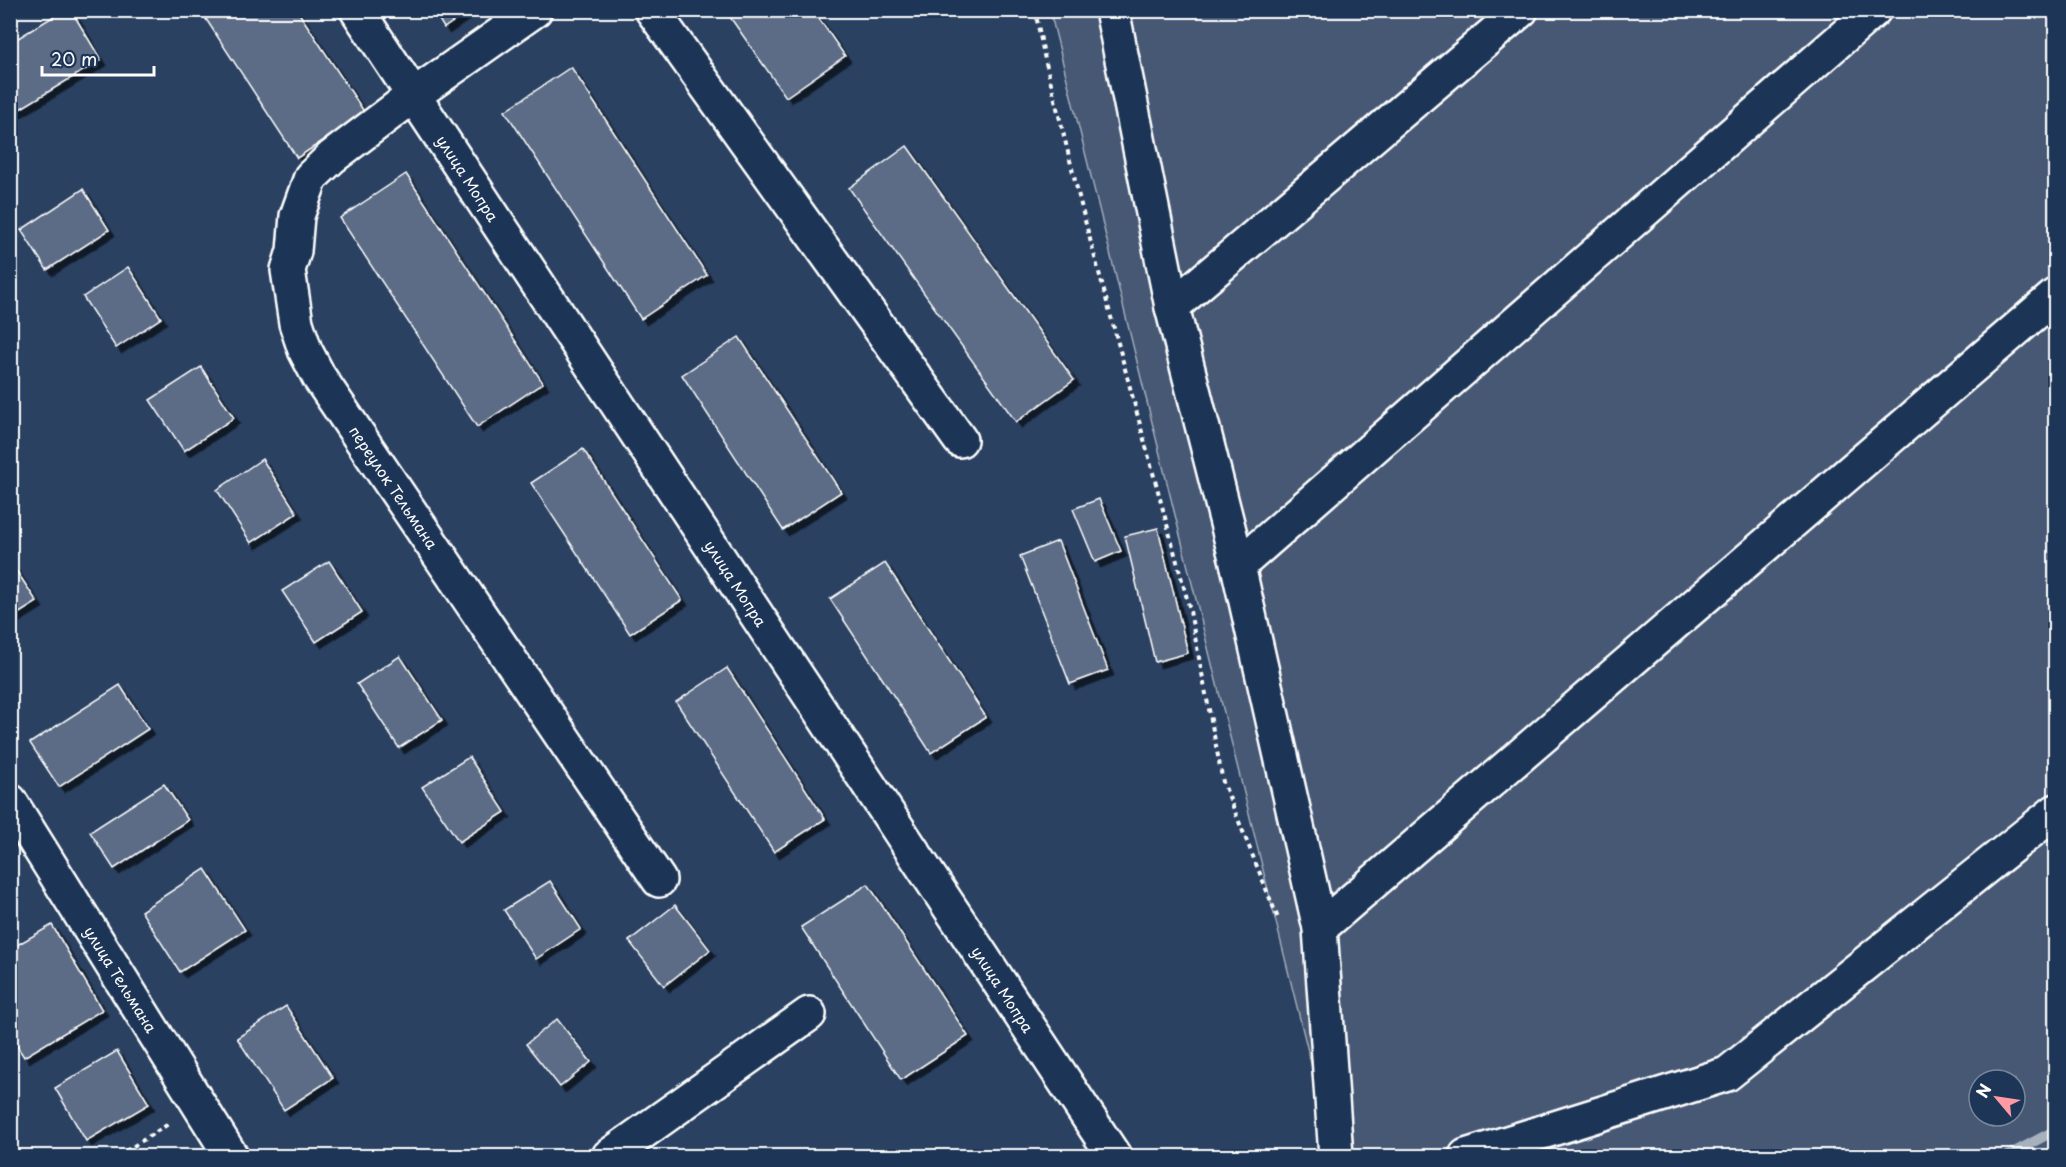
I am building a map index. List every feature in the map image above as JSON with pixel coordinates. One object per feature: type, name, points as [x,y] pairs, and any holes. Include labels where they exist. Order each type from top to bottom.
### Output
[{"type":"street","name":"улица Мопра","points":[[357,10],[1114,1156]]},
{"type":"street","name":"переулок Тельмана","points":[[535,10],[414,95],[332,157],[311,177],[297,216],[294,251],[288,270],[296,323],[305,350],[319,377],[659,880]]},
{"type":"street","points":[[652,10],[960,440]]},
{"type":"street","points":[[1112,10],[1172,307],[1238,566],[1320,928],[1336,1156]]},
{"type":"street","points":[[1172,307],[1521,10]]},
{"type":"street","points":[[1238,566],[1874,10]]},
{"type":"street","points":[[1320,928],[2055,295]]},
{"type":"street","name":"улица Тельмана","points":[[10,801],[231,1156]]},
{"type":"street","points":[[1466,1156],[1727,1074],[2055,811]]},
{"type":"street","points":[[609,1156],[809,1014]]},
{"type":"path","points":[[1035,10],[1084,217],[1189,606],[1223,782],[1280,924]]},
{"type":"path","points":[[118,1156],[200,1105]]},
{"type":"shaded area","points":[[1050,11],[2055,11],[2055,1156],[1334,1156]]},
{"type":"building","points":[[64,10],[71,10],[101,60],[10,115],[10,43]]},
{"type":"building","points":[[200,10],[297,10],[365,113],[297,158]]},
{"type":"building","points":[[433,10],[470,10],[444,28]]},
{"type":"building","points":[[725,10],[813,10],[845,56],[786,97]]},
{"type":"building","points":[[571,67],[707,275],[641,319],[505,111]]},
{"type":"building","points":[[907,146],[1074,380],[1016,422],[849,188]]},
{"type":"building","points":[[406,174],[543,383],[477,427],[340,218]]},
{"type":"building","points":[[83,189],[109,230],[47,270],[21,230]]},
{"type":"building","points":[[128,267],[161,318],[116,348],[83,297]]},
{"type":"building","points":[[739,337],[841,492],[783,530],[682,375]]},
{"type":"building","points":[[201,367],[234,418],[184,451],[150,400]]},
{"type":"building","points":[[583,449],[682,600],[630,634],[531,483]]},
{"type":"building","points":[[262,459],[297,513],[251,543],[217,490]]},
{"type":"building","points":[[1099,499],[1121,551],[1095,562],[1073,509]]},
{"type":"building","points":[[1158,528],[1188,653],[1155,662],[1125,536]]},
{"type":"building","points":[[1058,541],[1108,670],[1070,684],[1020,556]]},
{"type":"building","points":[[10,561],[37,602],[10,619]]},
{"type":"building","points":[[329,561],[362,612],[316,642],[282,591]]},
{"type":"building","points":[[885,563],[986,717],[931,753],[830,599]]},
{"type":"building","points":[[400,656],[442,720],[399,748],[357,684]]},
{"type":"building","points":[[727,668],[825,819],[774,852],[676,702]]},
{"type":"building","points":[[120,685],[148,729],[59,787],[30,743]]},
{"type":"building","points":[[469,757],[505,812],[459,842],[422,787]]},
{"type":"building","points":[[164,784],[188,820],[114,869],[90,832]]},
{"type":"building","points":[[205,869],[245,930],[180,972],[141,911]]},
{"type":"building","points":[[550,881],[581,929],[536,959],[504,910]]},
{"type":"building","points":[[868,884],[968,1036],[901,1080],[801,927]]},
{"type":"building","points":[[675,905],[710,950],[664,986],[629,941]]},
{"type":"building","points":[[52,925],[102,1010],[24,1057],[10,1035],[10,949]]},
{"type":"building","points":[[286,1006],[333,1078],[284,1110],[237,1038]]},
{"type":"building","points":[[557,1019],[591,1062],[560,1087],[526,1044]]},
{"type":"building","points":[[117,1051],[149,1104],[86,1141],[55,1088]]},
{"type":"waterway","points":[[2007,1156],[2056,1130]]}]
